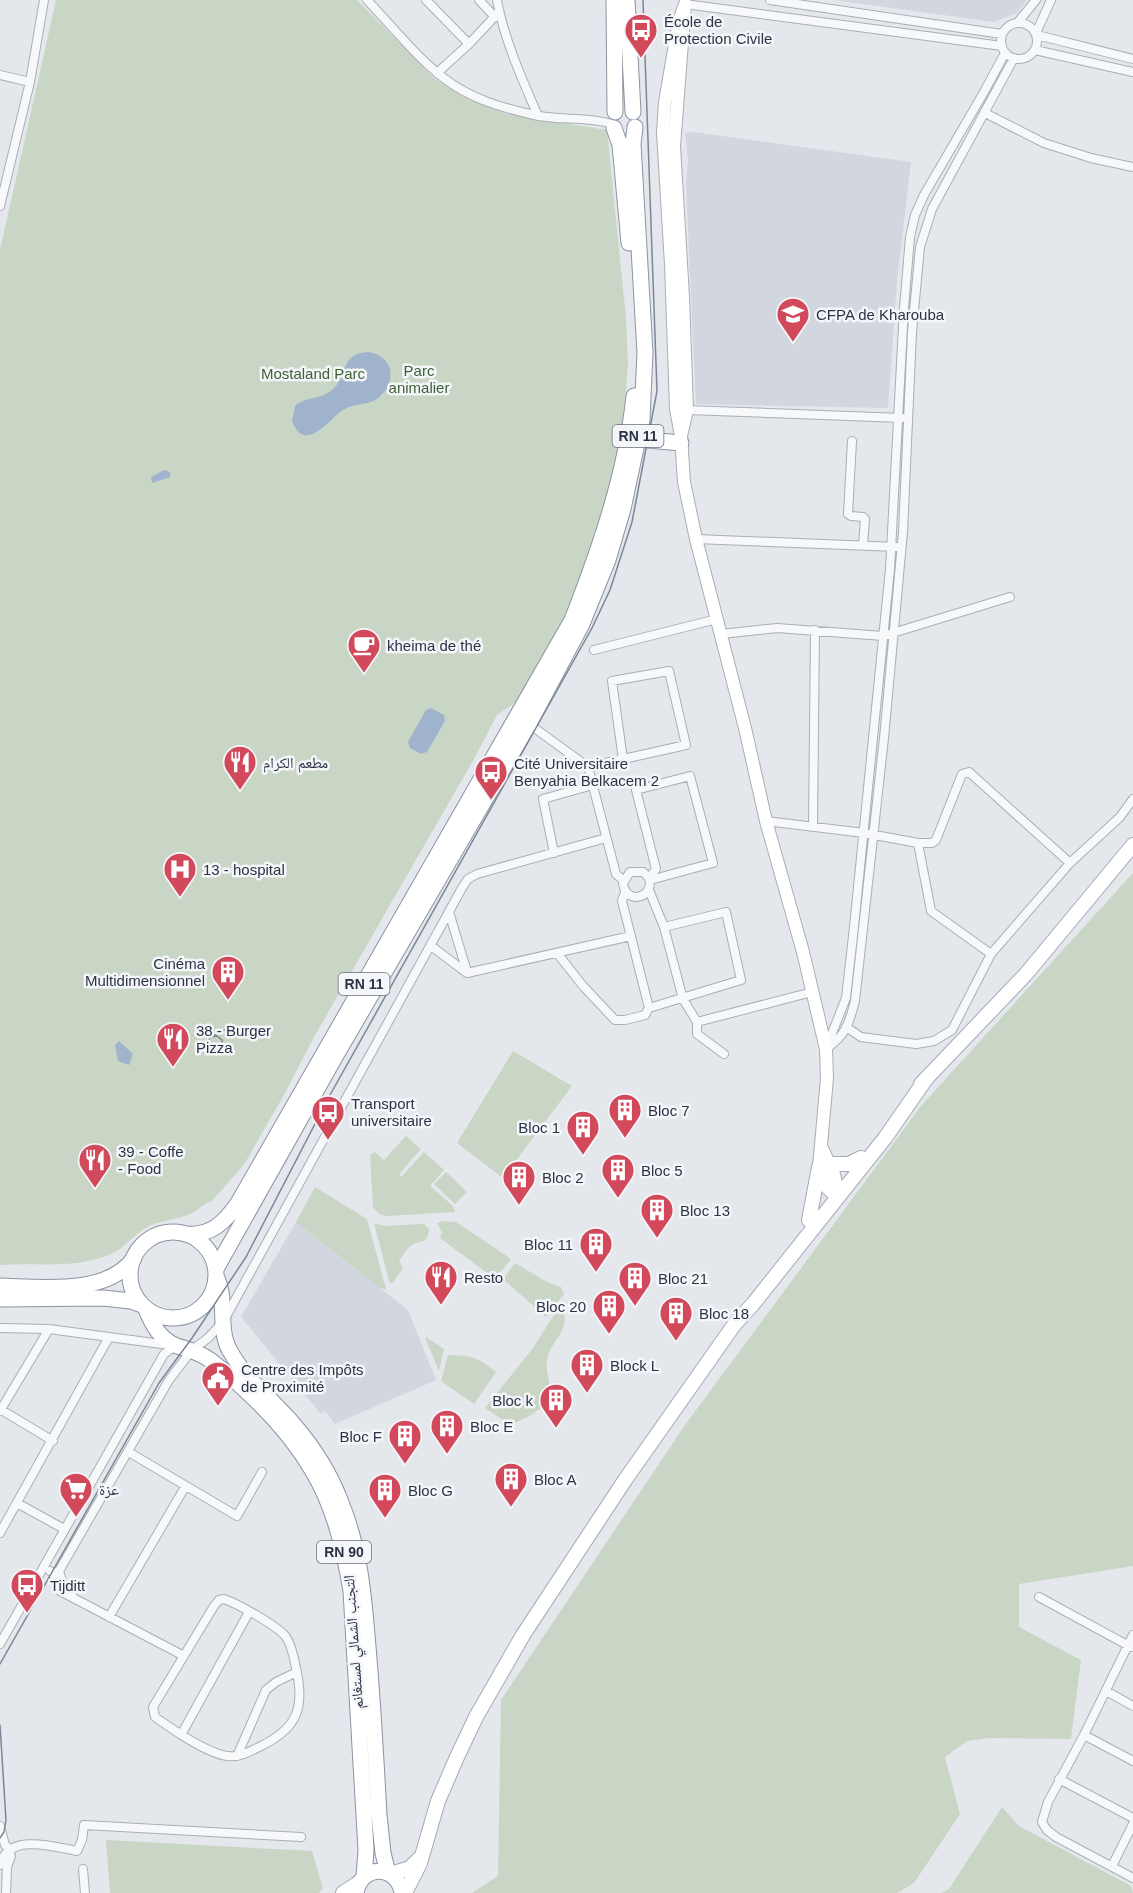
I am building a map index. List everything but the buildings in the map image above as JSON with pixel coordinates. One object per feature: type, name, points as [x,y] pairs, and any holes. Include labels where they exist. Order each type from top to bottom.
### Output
[{"type":"highway","name":"RN 11","points":[[187,1234],[203,1234],[212,1230],[229,1217],[238,1203],[572,620],[596,557],[621,464],[634,397],[635,354],[631,274],[620,145],[613,120],[614,0]]},
{"type":"highway","name":"RN 11","points":[[216,1272],[335,1057],[529,724],[582,624],[608,560],[623,508],[642,420],[645,353],[627,0]]},
{"type":"highway","points":[[626,108],[634,119],[625,133],[613,120],[626,108]]},
{"type":"highway","points":[[638,439],[681,440]]},
{"type":"highway","points":[[0,1287],[59,1287],[96,1282],[119,1273],[127,1267],[150,1238],[163,1233],[175,1232],[187,1234],[206,1248],[216,1272],[214,1289],[208,1301],[198,1311],[172,1318],[158,1316],[144,1307],[119,1299],[0,1299]]},
{"type":"highway","points":[[134,1258],[130,1270],[130,1283],[144,1307]]},
{"type":"highway","name":"التجنب الشمالي لمستغانم","points":[[216,1272],[223,1295],[223,1322],[225,1340],[229,1350],[311,1446],[340,1498],[349,1523],[362,1575],[383,1853],[389,1874],[401,1886],[403,1893]]},
{"type":"highway","name":"التجنب الشمالي لمستغانم","points":[[144,1307],[153,1336],[192,1350],[210,1360],[237,1382],[287,1435],[312,1470],[333,1519],[344,1553],[351,1590],[366,1850],[360,1884]]},
{"type":"highway","points":[[360,1884],[375,1872],[389,1874]]},
{"type":"main road","points":[[403,1893],[424,1851],[438,1802],[476,1717],[523,1635],[625,1480],[735,1325],[908,1097],[1026,974],[1133,846]]},
{"type":"main road","points":[[735,1325],[747,1302],[809,1220],[885,1138],[926,1079]]},
{"type":"main road","points":[[809,1220],[825,1166],[849,1164],[861,1158]]},
{"type":"main road","points":[[389,1874],[410,1868],[424,1851]]},
{"type":"main road","points":[[343,1893],[360,1884]]},
{"type":"street","points":[[0,206],[3,178],[30,82],[44,0]]},
{"type":"street","points":[[367,0],[437,73],[481,100],[538,116],[613,120]]},
{"type":"street","points":[[426,0],[469,44]]},
{"type":"street","points":[[479,0],[497,15]]},
{"type":"street","points":[[497,0],[497,15],[538,116]]},
{"type":"street","points":[[770,0],[1002,34]]},
{"type":"street","points":[[826,1049],[839,1040],[855,1001],[873,835],[902,547],[907,261],[915,215],[936,172],[984,92],[1003,50],[1002,34],[1010,25],[1018,22],[1036,0]]},
{"type":"street","points":[[685,2],[1003,50],[1014,58],[1026,58],[1035,50],[1036,34],[1052,0]]},
{"type":"street","points":[[681,440],[687,410],[684,297],[674,146],[685,2]]},
{"type":"street","points":[[685,2],[679,21],[665,102],[663,134],[671,264],[676,409],[684,482],[766,821],[803,952],[826,1049],[827,1078],[821,1146],[825,1166],[837,1192]]},
{"type":"street","points":[[825,23],[828,9]]},
{"type":"street","points":[[437,73],[497,15]]},
{"type":"street","points":[[1018,22],[1028,24],[1036,34],[1133,59]]},
{"type":"street","points":[[1035,50],[1133,72]]},
{"type":"street","points":[[826,1049],[846,998],[884,636],[920,248],[932,208],[1014,58]]},
{"type":"street","points":[[0,75],[30,82]]},
{"type":"street","points":[[984,92],[994,98]]},
{"type":"street","points":[[985,113],[1044,143],[1091,158],[1133,167],[1133,162]]},
{"type":"street","points":[[687,410],[904,418]]},
{"type":"street","points":[[852,441],[849,514],[865,519],[863,545]]},
{"type":"street","points":[[696,539],[902,547]]},
{"type":"street","points":[[721,634],[777,628],[884,636],[1010,597]]},
{"type":"street","points":[[594,650],[717,619]]},
{"type":"street","points":[[813,827],[815,630]]},
{"type":"street","points":[[588,766],[623,759],[686,745],[669,671],[612,681],[623,759]]},
{"type":"street","points":[[529,724],[588,766],[616,874],[624,881]]},
{"type":"street","points":[[766,821],[864,833],[918,843],[932,843],[936,840],[962,774],[969,772],[1070,863]]},
{"type":"street","points":[[649,879],[713,863],[690,776],[636,790],[656,869],[649,879],[649,890],[664,927],[683,999],[697,1022],[697,1034],[724,1054]]},
{"type":"street","points":[[554,853],[543,799],[593,785]]},
{"type":"street","points":[[846,1027],[861,1037],[916,1044],[944,1037],[952,1030],[991,954],[1070,863],[1120,817],[1133,799]]},
{"type":"street","points":[[184,1656],[60,1591],[56,1572],[169,1380],[192,1350],[208,1338],[223,1322],[468,879],[606,837]]},
{"type":"street","points":[[918,843],[931,911],[991,954]]},
{"type":"street","points":[[557,953],[583,986],[615,1020],[645,1015],[649,1008],[622,901],[627,874],[635,871],[643,872],[649,879]]},
{"type":"street","points":[[625,892],[638,898],[649,890]]},
{"type":"street","points":[[449,912],[467,973]]},
{"type":"street","points":[[649,1008],[741,980],[726,912],[664,927]]},
{"type":"street","points":[[431,946],[467,973],[631,936]]},
{"type":"street","points":[[697,1022],[812,992]]},
{"type":"street","points":[[223,1295],[231,1299],[239,1294]]},
{"type":"street","points":[[0,1328],[49,1329],[109,1337],[153,1336]]},
{"type":"street","points":[[49,1329],[0,1410],[53,1441]]},
{"type":"street","points":[[0,1533],[109,1337]]},
{"type":"street","points":[[0,1644],[164,1354],[176,1346]]},
{"type":"street","points":[[132,1454],[237,1516],[262,1472]]},
{"type":"street","points":[[109,1617],[185,1487]]},
{"type":"street","points":[[17,1503],[64,1530]]},
{"type":"street","points":[[44,1568],[56,1572]]},
{"type":"street","points":[[1039,1598],[1130,1647]]},
{"type":"street","points":[[219,1600],[233,1602],[288,1640],[301,1696],[299,1708],[283,1734],[247,1753],[237,1756],[220,1754],[181,1735],[154,1717],[153,1707],[184,1656],[213,1606],[219,1600]]},
{"type":"street","points":[[181,1735],[249,1612]]},
{"type":"street","points":[[1133,1635],[1130,1647],[1059,1779],[1042,1822],[1044,1827],[1056,1837],[1133,1878]]},
{"type":"street","points":[[237,1756],[266,1690],[276,1682],[297,1672]]},
{"type":"street","points":[[1106,1691],[1133,1706]]},
{"type":"street","points":[[1084,1735],[1133,1761]]},
{"type":"street","points":[[1059,1779],[1133,1818]]},
{"type":"street","points":[[1112,1866],[1133,1824]]},
{"type":"street","points":[[0,1865],[4,1855],[21,1844],[76,1851],[82,1840],[84,1825],[301,1837]]},
{"type":"street","points":[[0,1826],[5,1845],[11,1856],[7,1867],[4,1893]]},
{"type":"street","points":[[83,1869],[85,1893]]},
{"type":"street","points":[[0,1886],[4,1893]]},
{"type":"shaded area","points":[[834,0],[1027,0],[1017,13],[994,22]]},
{"type":"shaded area","points":[[693,132],[911,162],[897,281],[888,408],[696,404],[686,186],[688,160],[685,133]]},
{"type":"shaded area","points":[[296,1222],[408,1310],[436,1380],[335,1424],[325,1411],[321,1414],[241,1317]]},
{"type":"green space","name":"Mostaland Parc","points":[[56,0],[357,0],[435,79],[469,99],[506,114],[607,130],[626,318],[628,365],[622,433],[609,496],[568,618],[523,697],[497,715],[245,1163],[212,1201],[186,1216],[150,1226],[111,1254],[70,1264],[0,1265],[0,250]]},
{"type":"green space","points":[[1133,873],[1133,1566],[1019,1584],[1019,1627],[1081,1660],[1071,1739],[989,1738],[967,1741],[945,1757],[960,1814],[914,1883],[897,1893],[472,1893],[498,1876],[501,1700],[685,1425],[921,1106]]},
{"type":"green space","points":[[513,1051],[572,1086],[503,1178],[457,1143]]},
{"type":"green space","points":[[406,1136],[421,1149],[399,1174],[401,1177],[424,1152],[444,1170],[430,1186],[453,1206],[455,1212],[386,1216],[379,1214],[373,1207],[370,1155],[375,1152],[384,1160]]},
{"type":"green space","points":[[446,1172],[467,1192],[455,1204],[434,1184]]},
{"type":"green space","points":[[315,1187],[367,1219],[386,1289],[380,1288],[296,1222]]},
{"type":"green space","points":[[456,1222],[511,1259],[495,1279],[440,1238],[442,1232],[437,1223]]},
{"type":"green space","points":[[374,1223],[385,1226],[424,1224],[429,1229],[426,1240],[410,1246],[405,1252],[399,1261],[403,1268],[392,1284],[389,1281]]},
{"type":"green space","points":[[515,1263],[547,1282],[561,1287],[564,1294],[546,1317],[503,1279]]},
{"type":"green space","points":[[559,1307],[563,1309],[565,1317],[562,1331],[551,1348],[547,1361],[549,1397],[539,1410],[510,1425],[485,1408],[533,1348]]},
{"type":"green space","points":[[425,1338],[444,1349],[439,1371]]},
{"type":"green space","points":[[448,1355],[468,1356],[481,1361],[496,1372],[474,1404],[441,1381]]},
{"type":"green space","points":[[1002,1807],[1019,1826],[1131,1886],[1133,1893],[941,1893],[949,1889]]},
{"type":"green space","points":[[106,1840],[312,1851],[323,1888],[319,1893],[110,1893]]},
{"type":"water","points":[[369,352],[387,362],[390,369],[389,383],[382,395],[372,402],[343,410],[317,432],[310,435],[303,435],[297,431],[292,421],[295,406],[329,392],[338,383],[353,356]]},
{"type":"water","points":[[164,470],[170,472],[170,477],[152,483],[151,477]]},
{"type":"water","points":[[431,708],[444,715],[445,721],[427,752],[421,754],[410,748],[408,742],[426,710]]},
{"type":"water","points":[[119,1041],[133,1054],[129,1065],[118,1061],[115,1045]]},
{"type":"tram line","points":[[0,1664],[159,1383],[246,1257],[330,1095],[592,628],[610,590],[632,522],[657,391],[643,0]]},
{"type":"tram line","points":[[211,1037],[217,1036],[222,1040],[223,1046],[219,1050],[213,1051],[208,1048],[209,1039],[211,1037],[233,1026]]},
{"type":"tram line","points":[[0,1725],[6,1820],[4,1832],[0,1838]]},
{"type":"place","name":"École de Protection Civile","points":[[641,59]]},
{"type":"place","name":"CFPA de Kharouba","points":[[793,343]]},
{"type":"place","name":"kheima de thé","points":[[364,674]]},
{"type":"place","name":"مطعم الكرام","points":[[240,791]]},
{"type":"place","name":"Cité Universitaire Benyahia Belkacem 2","points":[[491,801]]},
{"type":"place","name":"13 - hospital","points":[[180,898]]},
{"type":"place","name":"Cinéma Multidimensionnel","points":[[228,1001]]},
{"type":"place","name":"38 - Burger Pizza","points":[[173,1068]]},
{"type":"place","name":"Bloc 7","points":[[625,1139]]},
{"type":"place","name":"Transport universitaire","points":[[328,1141]]},
{"type":"place","name":"Bloc 1","points":[[583,1156]]},
{"type":"place","name":"39 - Coffe - Food","points":[[95,1189]]},
{"type":"place","name":"Bloc 5","points":[[618,1199]]},
{"type":"place","name":"Bloc 2","points":[[519,1206]]},
{"type":"place","name":"Bloc 13","points":[[657,1239]]},
{"type":"place","name":"Bloc 11","points":[[596,1273]]},
{"type":"place","name":"Resto","points":[[441,1306]]},
{"type":"place","name":"Bloc 21","points":[[635,1307]]},
{"type":"place","name":"Bloc 20","points":[[609,1335]]},
{"type":"place","name":"Bloc 18","points":[[676,1342]]},
{"type":"place","name":"Block L","points":[[587,1394]]},
{"type":"place","name":"Centre des Impôts de Proximité","points":[[218,1407]]},
{"type":"place","name":"Bloc k","points":[[556,1429]]},
{"type":"place","name":"Bloc E","points":[[447,1455]]},
{"type":"place","name":"Bloc F","points":[[405,1465]]},
{"type":"place","name":"Bloc A","points":[[511,1508]]},
{"type":"place","name":"عزة","points":[[76,1518]]},
{"type":"place","name":"Bloc G","points":[[385,1519]]},
{"type":"place","name":"Tijditt","points":[[27,1614]]},
{"type":"park label","name":"Parc animalier","points":[[419,378]]}]
